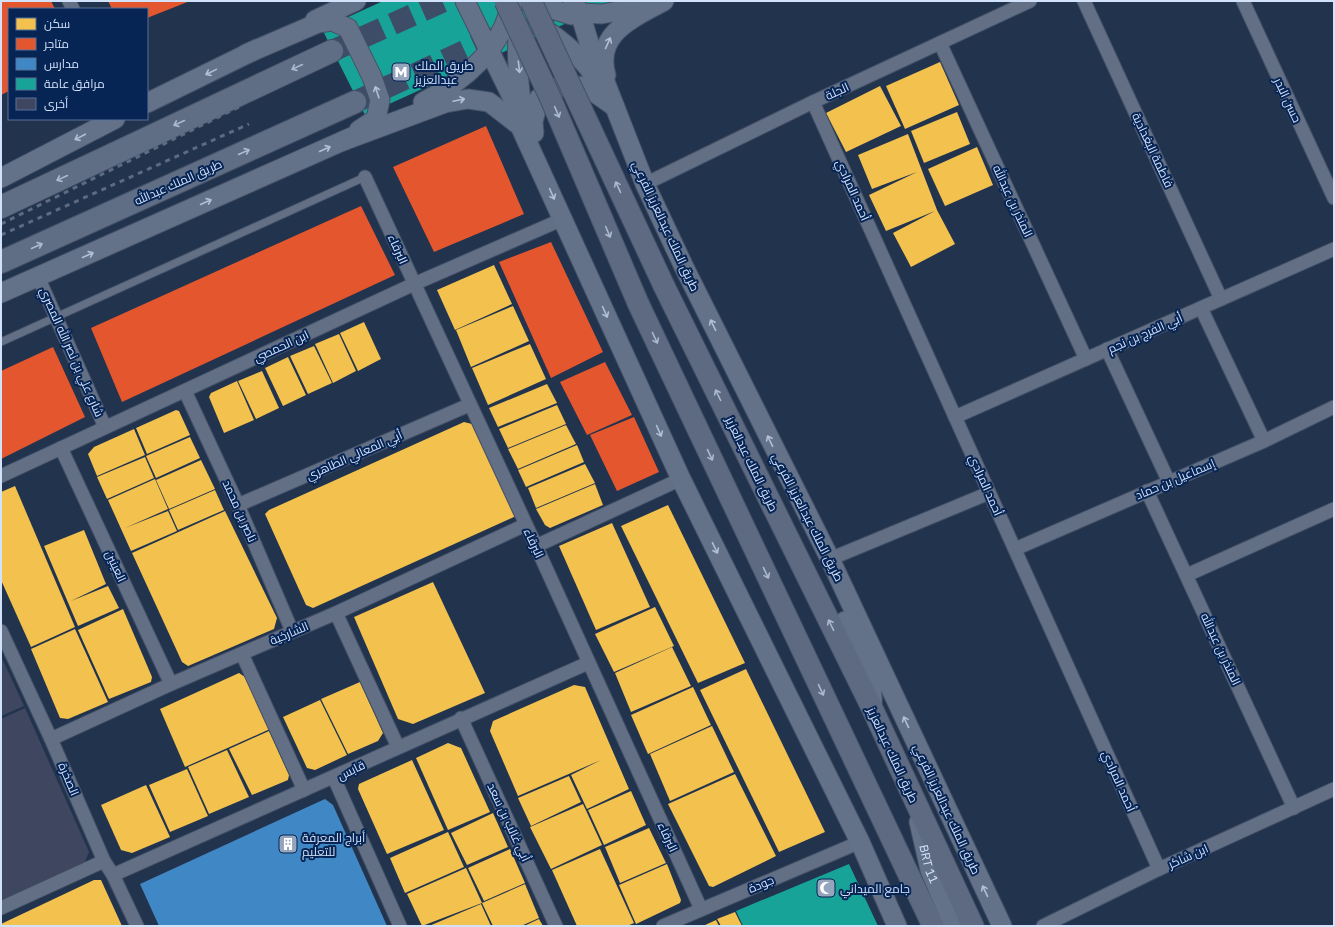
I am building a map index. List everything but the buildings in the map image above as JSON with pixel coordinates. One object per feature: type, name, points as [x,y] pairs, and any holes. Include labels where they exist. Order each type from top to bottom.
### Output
[{"type":"highway","points":[[1,207],[332,51]]},
{"type":"highway","name":"طريق الملك عبدالله","points":[[1,262],[356,102]]},
{"type":"main road","points":[[246,54],[338,1]]},
{"type":"main road","points":[[148,103],[356,1]]},
{"type":"main road","points":[[465,1],[524,124],[536,158]]},
{"type":"main road","points":[[576,7],[602,14],[629,9],[646,1]]},
{"type":"main road","points":[[615,107],[604,67],[604,55],[608,40],[618,28],[664,1]]},
{"type":"main road","points":[[1,292],[343,141],[444,90],[479,63],[502,28],[516,3]]},
{"type":"main road","points":[[516,3],[572,15],[576,7]]},
{"type":"main road","points":[[516,3],[552,33],[590,69],[615,107]]},
{"type":"main road","points":[[516,3],[517,54],[524,124]]},
{"type":"main road","points":[[516,3],[550,97],[638,303],[933,926]]},
{"type":"main road","name":"طريق الملك عبدالعزيز","points":[[516,3],[664,286],[872,708],[973,926]]},
{"type":"main road","points":[[576,7],[593,56],[615,107]]},
{"type":"main road","points":[[246,54],[318,23],[332,21],[348,28],[372,77],[380,100],[376,119],[343,141]]},
{"type":"main road","points":[[536,158],[533,122],[539,98],[557,87],[585,86],[615,107]]},
{"type":"main road","points":[[343,141],[445,104],[468,99],[489,102],[520,126],[536,158],[681,480],[860,842],[897,926]]},
{"type":"main road","name":"طريق الملك عبدالعزيز الفرعي","points":[[615,107],[645,184],[794,489],[830,559],[1002,926]]},
{"type":"main road","points":[[1,178],[106,121]]},
{"type":"main road","points":[[794,489],[801,526],[838,604],[870,679],[873,695],[872,708]]},
{"type":"main road","name":"BRT 11","points":[[913,799],[930,870],[954,926]]},
{"type":"street","name":"الجلة","points":[[645,184],[813,102],[940,43],[1008,6],[1030,1]]},
{"type":"street","name":"فاطمة البغدادية","points":[[1084,1],[1221,299]]},
{"type":"street","name":"حسن البدر","points":[[1243,1],[1334,198]]},
{"type":"street","name":"المنذر بن عبدالله","points":[[940,43],[1086,359]]},
{"type":"street","name":"أحمد المرادي","points":[[813,102],[1159,869]]},
{"type":"street","name":"البرقاء","points":[[365,177],[469,405],[536,546],[701,909]]},
{"type":"street","name":"ابن الحمصي","points":[[1,476],[414,284],[563,219]]},
{"type":"street","name":"أبي الفرج بن نجم","points":[[955,417],[1334,249]]},
{"type":"street","name":"شارع علي بن نصر الله المصري","points":[[33,279],[56,316],[105,428]]},
{"type":"street","points":[[1201,308],[1264,441]]},
{"type":"street","points":[[1107,350],[1169,482]]},
{"type":"street","name":"ناصر بن محمد","points":[[185,391],[238,505],[292,631]]},
{"type":"street","name":"أبي المعالي الطاهري","points":[[238,505],[469,405]]},
{"type":"street","name":"إسماعيل بن حماد","points":[[1015,549],[1264,441],[1334,407]]},
{"type":"street","name":"العينين","points":[[61,448],[171,684]]},
{"type":"street","points":[[536,546],[681,480]]},
{"type":"street","name":"المنذر بن عبدالله","points":[[1147,491],[1294,808]]},
{"type":"street","points":[[830,559],[990,493]]},
{"type":"street","points":[[1187,575],[1334,509]]},
{"type":"street","name":"الشارخية","points":[[51,739],[171,684],[336,613],[526,525]]},
{"type":"street","points":[[336,613],[398,747]]},
{"type":"street","name":"الصخرة","points":[[1,632],[51,739],[104,861],[113,875],[136,926]]},
{"type":"street","points":[[242,654],[304,790]]},
{"type":"street","name":"قابس","points":[[113,875],[334,778],[461,718],[588,663]]},
{"type":"street","name":"أبي غالب بن سعد","points":[[461,718],[556,926]]},
{"type":"street","points":[[334,778],[400,926]]},
{"type":"street","name":"ابن شاكر","points":[[1043,926],[1159,869],[1334,789]]},
{"type":"street","name":"جودة","points":[[662,926],[860,842]]},
{"type":"street","points":[[1,908],[104,861]]},
{"type":"lane","points":[[1,342],[365,177]]},
{"type":"tunnel","points":[[332,51],[444,1]]},
{"type":"tunnel","points":[[355,102],[555,9]]},
{"type":"railway","points":[[1,224],[239,107]]},
{"type":"railway","points":[[1,235],[249,124]]},
{"type":"place","name":"طريق الملك عبدالعزيز","points":[[401,72]]},
{"type":"place","name":"أبراج المعرفة للتعليم","points":[[288,844]]},
{"type":"place","name":"جامع الميداني","points":[[826,888]]}]
